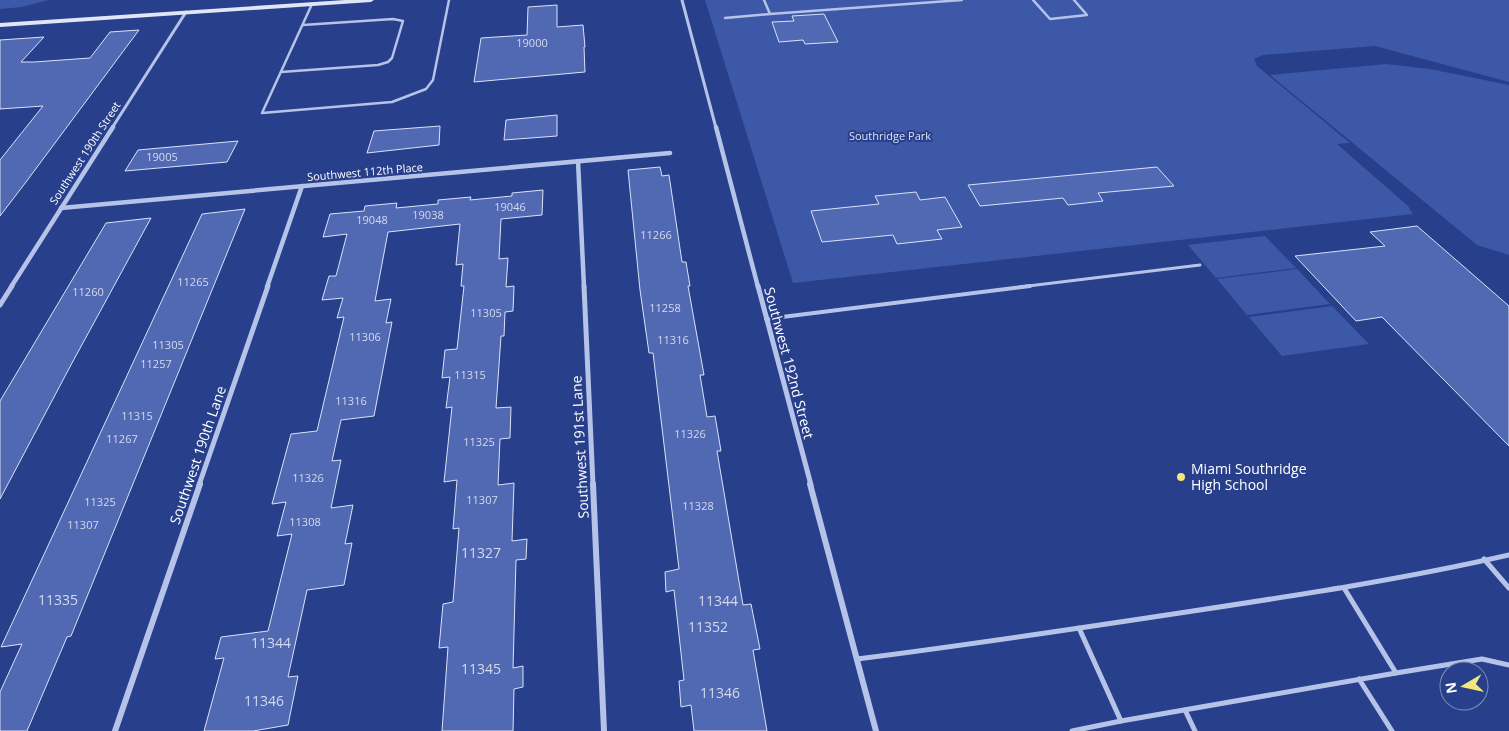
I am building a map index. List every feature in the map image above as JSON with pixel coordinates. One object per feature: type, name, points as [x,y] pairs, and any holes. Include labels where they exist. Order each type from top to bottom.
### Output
[{"type":"street","points":[[0,25],[370,0]]},
{"type":"street","name":"Southwest 192nd Street","points":[[682,0],[876,731]]},
{"type":"street","name":"Southwest 190th Street","points":[[0,305],[186,12]]},
{"type":"street","name":"Southwest 112th Place","points":[[61,208],[670,152]]},
{"type":"street","name":"Southwest 191st Lane","points":[[578,161],[604,731]]},
{"type":"street","name":"Southwest 190th Lane","points":[[115,731],[302,186]]},
{"type":"lane","points":[[312,4],[262,113],[392,102],[426,89],[433,80],[449,0]]},
{"type":"lane","points":[[764,0],[770,14]]},
{"type":"lane","points":[[725,18],[962,0]]},
{"type":"lane","points":[[1033,0],[1050,19],[1087,15],[1074,0]]},
{"type":"lane","points":[[281,72],[378,65],[388,62],[392,58],[403,21],[393,19],[303,25]]},
{"type":"lane","points":[[766,319],[1200,265]]},
{"type":"lane","points":[[857,659],[1344,588],[1429,573],[1484,559],[1509,555]]},
{"type":"lane","points":[[1484,559],[1509,588]]},
{"type":"lane","points":[[1344,588],[1396,673]]},
{"type":"lane","points":[[1079,628],[1120,721]]},
{"type":"lane","points":[[1072,731],[1359,679],[1482,659],[1509,665]]},
{"type":"lane","points":[[1359,679],[1392,731]]},
{"type":"lane","points":[[1185,710],[1195,731]]},
{"type":"green space","points":[[0,0],[49,0],[22,7],[0,9]]},
{"type":"green space","name":"Southridge Park","points":[[705,0],[1509,0],[1509,82],[1375,46],[1263,55],[1254,59],[1257,66],[1350,143],[1337,144],[1408,206],[1413,214],[793,283]]},
{"type":"green space","points":[[1386,64],[1430,69],[1509,85],[1509,255],[1477,245],[1270,75]]},
{"type":"green space","points":[[1265,236],[1296,268],[1216,278],[1188,245]]},
{"type":"green space","points":[[1297,269],[1330,304],[1247,315],[1217,279]]},
{"type":"green space","points":[[1332,306],[1369,344],[1282,356],[1249,317]]},
{"type":"building","points":[[557,5],[557,27],[583,25],[585,72],[474,82],[481,38],[527,35],[528,7]]},
{"type":"building","points":[[824,14],[838,42],[805,44],[803,40],[779,42],[772,22],[794,21],[792,16]]},
{"type":"building","points":[[139,30],[0,216],[0,160],[43,106],[0,109],[0,40],[44,37],[21,62],[90,58],[110,32]]},
{"type":"building","points":[[557,115],[557,136],[504,140],[506,120]]},
{"type":"building","points":[[440,126],[439,145],[367,153],[374,131]]},
{"type":"building","points":[[238,141],[227,162],[125,171],[138,150]]},
{"type":"building","points":[[660,167],[662,176],[669,175],[682,262],[686,262],[690,286],[688,286],[704,375],[700,375],[707,417],[715,416],[721,451],[717,451],[743,605],[751,604],[760,649],[753,650],[767,731],[694,731],[691,705],[681,707],[679,681],[684,680],[674,590],[666,592],[665,572],[679,569],[653,353],[649,353],[640,290],[628,170]]},
{"type":"building","points":[[1157,167],[1174,186],[1098,193],[1103,201],[1068,205],[1063,198],[980,206],[968,185]]},
{"type":"building","points":[[543,190],[542,215],[501,219],[499,259],[508,258],[506,287],[514,286],[513,311],[505,312],[504,336],[501,336],[496,408],[511,407],[510,438],[500,439],[498,485],[514,483],[512,541],[527,539],[526,559],[516,560],[513,668],[523,666],[523,687],[514,689],[513,731],[442,731],[448,647],[439,648],[443,604],[453,602],[459,528],[453,529],[457,480],[444,482],[452,407],[446,408],[450,377],[442,378],[445,350],[457,349],[464,286],[461,286],[463,264],[456,265],[460,224],[388,232],[375,301],[391,299],[386,323],[392,322],[374,416],[341,420],[332,461],[341,460],[331,508],[353,505],[345,544],[352,543],[344,585],[307,590],[288,677],[298,676],[288,725],[253,731],[204,731],[224,658],[215,659],[221,637],[268,631],[292,534],[277,536],[286,502],[272,504],[291,434],[317,431],[344,317],[337,318],[343,298],[322,300],[329,276],[336,276],[347,234],[323,237],[330,214],[364,211],[365,206],[397,203],[396,208],[438,204],[438,200],[471,197],[470,200],[512,196],[512,193]]},
{"type":"building","points":[[916,192],[920,200],[945,197],[962,227],[937,230],[942,239],[897,244],[893,235],[822,242],[811,211],[879,204],[875,196]]},
{"type":"building","points":[[245,209],[71,636],[67,637],[27,731],[0,731],[0,692],[22,644],[1,647],[202,214]]},
{"type":"building","points":[[151,218],[0,499],[0,401],[106,223]]},
{"type":"building","points":[[1417,226],[1509,306],[1509,446],[1382,317],[1356,321],[1295,256],[1385,246],[1370,232]]},
{"type":"place","name":"Miami Southridge High School","points":[[1181,477]]}]
